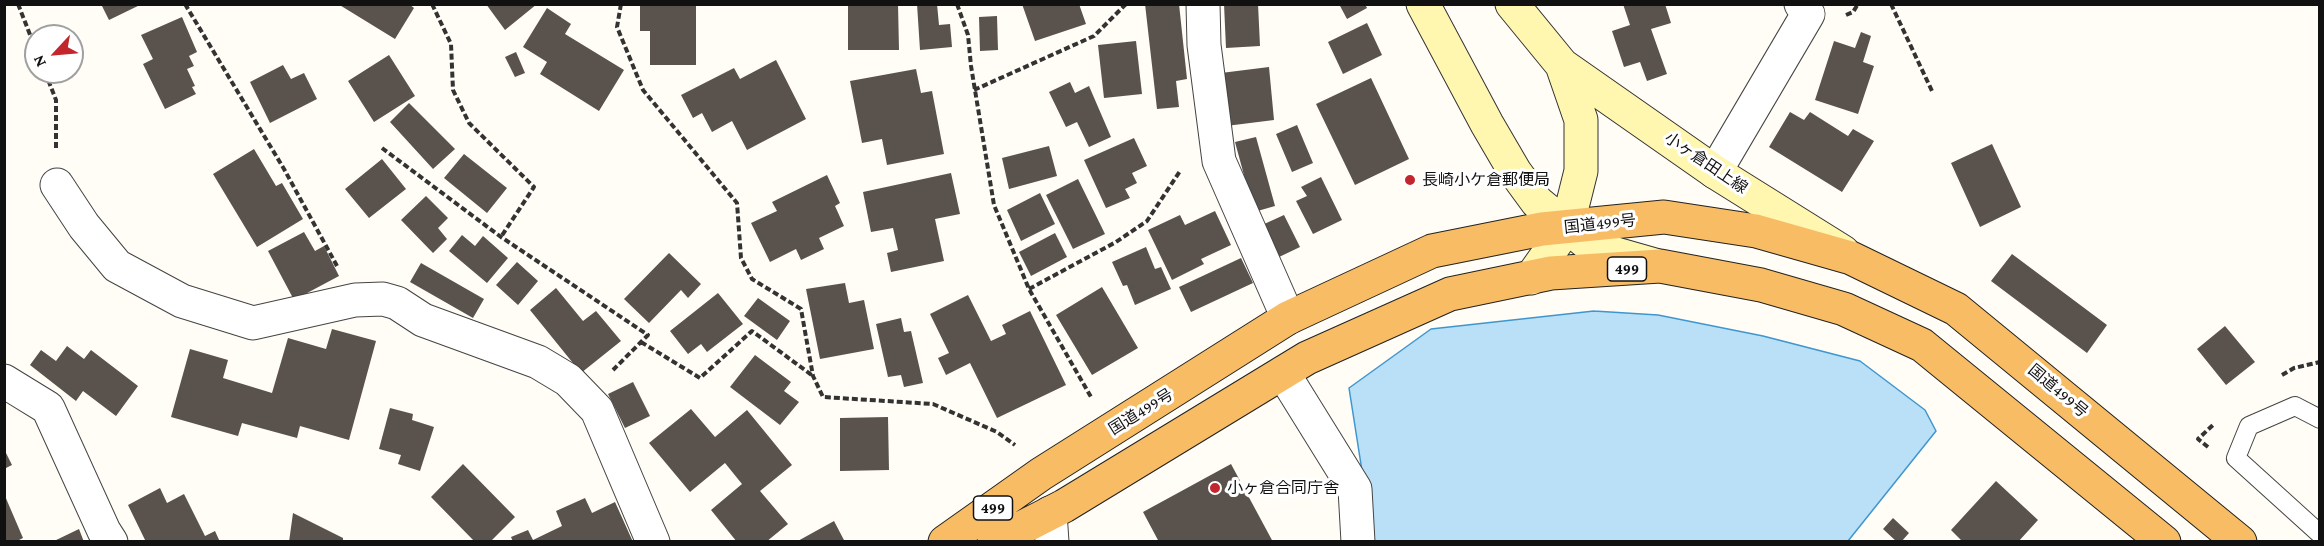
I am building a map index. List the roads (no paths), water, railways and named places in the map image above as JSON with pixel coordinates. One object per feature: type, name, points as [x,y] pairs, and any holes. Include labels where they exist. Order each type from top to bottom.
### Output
[{"type":"highway","name":"国道499号","points":[[945,542],[1050,469],[1288,318],[1432,251],[1567,227],[1664,217],[1756,231],[1851,258],[1956,309],[2240,542]]},
{"type":"highway","name":"499","points":[[994,542],[1051,527],[1307,358],[1450,294],[1551,273],[1660,266],[1761,285],[1844,309],[1922,345],[2164,542]]},
{"type":"main road","points":[[1422,4],[1515,172],[1537,202],[1592,246],[1660,266]]},
{"type":"main road","name":"小ヶ倉田上線","points":[[1512,4],[1562,65],[1715,172],[1851,258]]},
{"type":"main road","name":"小ヶ倉田上線","points":[[1531,278],[1567,227],[1581,171],[1581,120],[1562,65]]},
{"type":"street","points":[[1203,4],[1204,45],[1219,161],[1288,318]]},
{"type":"street","points":[[1715,172],[1808,14],[1801,4]]},
{"type":"street","points":[[57,185],[84,226],[117,266],[182,301],[253,323],[356,300],[383,299],[397,303],[423,320],[538,362],[568,380],[597,410],[653,542]]},
{"type":"street","points":[[1283,373],[1355,489],[1358,542]]},
{"type":"street","points":[[4,381],[48,408],[111,542]]},
{"type":"lane","points":[[2319,419],[2295,406],[2250,426],[2236,458],[2319,534]]},
{"type":"water","points":[[1594,311],[1658,315],[1763,336],[1860,361],[1925,410],[1936,431],[1848,541],[1373,541],[1349,388],[1431,329]]},
{"type":"place","name":"長崎小ケ倉郵便局","points":[[1410,180]]},
{"type":"place","name":"小ヶ倉合同庁舎","points":[[1215,488]]}]
